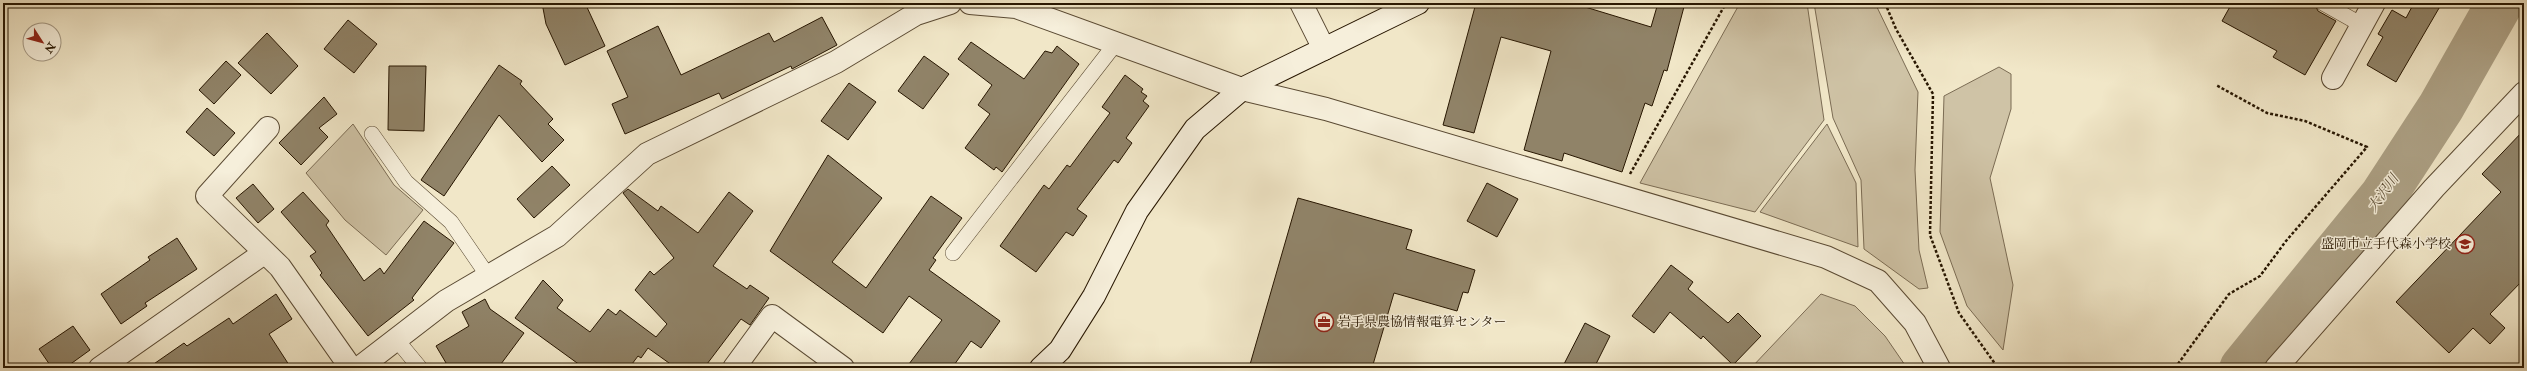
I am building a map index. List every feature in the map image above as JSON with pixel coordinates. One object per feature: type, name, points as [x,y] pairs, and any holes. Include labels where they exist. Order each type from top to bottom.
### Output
[{"type":"street","points":[[359,368],[446,301],[557,236],[647,154],[836,62],[911,8],[950,3]]},
{"type":"street","points":[[970,3],[1016,6],[1242,89],[1326,109],[1826,257],[1878,281],[1915,323],[1939,368]]},
{"type":"street","points":[[1301,3],[1324,49]]},
{"type":"street","points":[[1041,368],[1060,350],[1094,296],[1137,211],[1195,129],[1242,89],[1418,3]]},
{"type":"street","points":[[2332,78],[2374,3]]},
{"type":"street","points":[[2276,368],[2434,188],[2524,93]]},
{"type":"street","points":[[268,128],[207,196],[280,267],[351,368]]},
{"type":"street","points":[[100,368],[264,253]]},
{"type":"street","points":[[734,368],[772,316],[843,368]]},
{"type":"lane","points":[[2322,3],[2362,25]]},
{"type":"lane","points":[[953,253],[1116,43]]},
{"type":"lane","points":[[372,134],[406,182],[451,222],[488,276]]},
{"type":"lane","points":[[396,339],[420,368]]},
{"type":"path","points":[[1618,195],[1726,3]]},
{"type":"path","points":[[1885,3],[1896,29],[1933,94],[1930,235],[1959,313],[1998,368]]},
{"type":"path","points":[[2175,368],[2229,294],[2260,276],[2286,241],[2367,147],[2305,121],[2267,113],[2216,85]]},
{"type":"shaded area","points":[[1740,3],[1807,3],[1824,120],[1755,212],[1640,183]]},
{"type":"shaded area","points":[[1814,3],[1875,3],[1918,92],[1915,170],[1919,250],[1928,288],[1919,289],[1864,249],[1861,180],[1833,118]]},
{"type":"shaded area","points":[[1999,67],[2011,74],[2011,109],[1990,178],[2013,285],[2003,350],[1967,306],[1940,232],[1944,96]]},
{"type":"shaded area","points":[[353,124],[394,185],[423,210],[386,255],[345,220],[306,173]]},
{"type":"shaded area","points":[[1827,124],[1856,183],[1858,247],[1760,212]]},
{"type":"shaded area","points":[[1821,294],[1855,306],[1885,336],[1907,368],[1751,368]]},
{"type":"building","points":[[542,3],[585,3],[605,46],[565,65],[546,24]]},
{"type":"building","points":[[1476,3],[1572,3],[1651,27],[1658,3],[1685,3],[1667,71],[1664,70],[1652,106],[1645,103],[1622,172],[1564,153],[1562,161],[1524,150],[1551,51],[1501,37],[1474,133],[1443,125]]},
{"type":"building","points":[[2232,3],[2314,3],[2318,11],[2336,21],[2305,75],[2273,57],[2277,51],[2222,21]]},
{"type":"building","points":[[2414,3],[2442,3],[2396,82],[2367,65],[2383,37],[2378,34],[2392,10],[2406,18]]},
{"type":"building","points":[[822,17],[837,45],[792,69],[791,66],[722,99],[719,93],[625,134],[612,104],[628,97],[607,51],[658,26],[681,75],[769,33],[774,42]]},
{"type":"building","points":[[348,20],[377,44],[354,73],[324,49]]},
{"type":"building","points":[[267,33],[298,66],[271,94],[238,63]]},
{"type":"building","points":[[971,42],[1024,79],[1045,51],[1052,53],[1057,46],[1079,64],[1002,172],[996,167],[994,170],[965,148],[990,114],[978,105],[992,85],[958,59]]},
{"type":"building","points":[[924,56],[949,74],[923,109],[898,91]]},
{"type":"building","points":[[226,61],[241,75],[214,104],[199,90]]},
{"type":"building","points":[[499,65],[522,81],[520,84],[553,119],[548,124],[564,140],[542,162],[499,115],[444,196],[421,180]]},
{"type":"building","points":[[389,66],[426,66],[424,131],[388,130]]},
{"type":"building","points":[[1125,75],[1143,89],[1141,92],[1147,96],[1143,101],[1149,106],[1126,138],[1132,143],[1118,163],[1114,160],[1077,209],[1087,216],[1073,236],[1066,232],[1036,272],[1000,246],[1044,185],[1049,189],[1067,165],[1070,167],[1110,113],[1102,107]]},
{"type":"building","points":[[849,83],[876,102],[848,140],[821,121]]},
{"type":"building","points":[[324,97],[337,114],[319,128],[328,137],[301,165],[279,143]]},
{"type":"building","points":[[207,108],[235,133],[214,156],[186,132]]},
{"type":"building","points":[[2524,130],[2524,279],[2490,314],[2505,328],[2490,344],[2473,328],[2449,353],[2396,302],[2501,192],[2482,174]]},
{"type":"building","points":[[828,155],[882,198],[832,262],[866,288],[931,196],[962,218],[933,258],[936,260],[929,270],[1000,321],[981,348],[971,341],[952,368],[906,368],[942,320],[909,296],[883,333],[770,251]]},
{"type":"building","points":[[552,166],[570,185],[534,218],[517,199]]},
{"type":"building","points":[[1487,183],[1518,199],[1497,237],[1467,221]]},
{"type":"building","points":[[253,184],[274,209],[258,223],[236,198]]},
{"type":"building","points":[[628,189],[658,211],[661,206],[698,233],[729,192],[753,211],[713,266],[747,289],[750,285],[769,298],[750,325],[741,319],[704,368],[676,368],[648,348],[641,358],[638,356],[629,368],[584,368],[515,318],[543,280],[563,300],[557,308],[590,332],[608,309],[616,315],[620,310],[656,337],[667,324],[635,290],[650,271],[654,275],[674,258],[623,193]]},
{"type":"building","points":[[303,192],[329,221],[326,225],[364,281],[380,268],[384,274],[424,221],[454,243],[412,298],[414,300],[368,336],[320,275],[322,273],[310,256],[316,252],[281,212]]},
{"type":"building","name":"岩手県農協情報電算センター","points":[[1298,198],[1412,230],[1406,249],[1475,270],[1468,293],[1463,292],[1457,311],[1394,293],[1372,368],[1249,368]]},
{"type":"building","points":[[177,238],[197,269],[145,303],[147,306],[121,324],[101,294],[150,260],[148,257]]},
{"type":"building","points":[[1671,265],[1693,282],[1688,289],[1728,323],[1738,313],[1761,336],[1733,365],[1703,336],[1701,339],[1670,312],[1654,333],[1632,316]]},
{"type":"building","points":[[276,294],[292,319],[269,334],[291,368],[148,368],[184,343],[187,346],[229,318],[233,324]]},
{"type":"building","points":[[485,299],[490,309],[524,333],[498,368],[449,368],[436,346],[469,326],[462,312]]},
{"type":"building","points":[[1585,323],[1610,336],[1594,368],[1562,368]]},
{"type":"building","points":[[73,326],[90,350],[65,368],[52,368],[39,349]]},
{"type":"waterway","name":"大沢川","points":[[2243,368],[2383,196],[2441,107],[2500,3]]},
{"type":"place","name":"盛岡市立手代森小学校","points":[[2465,244]]},
{"type":"place","name":"岩手県農協情報電算センター","points":[[1324,322]]}]
